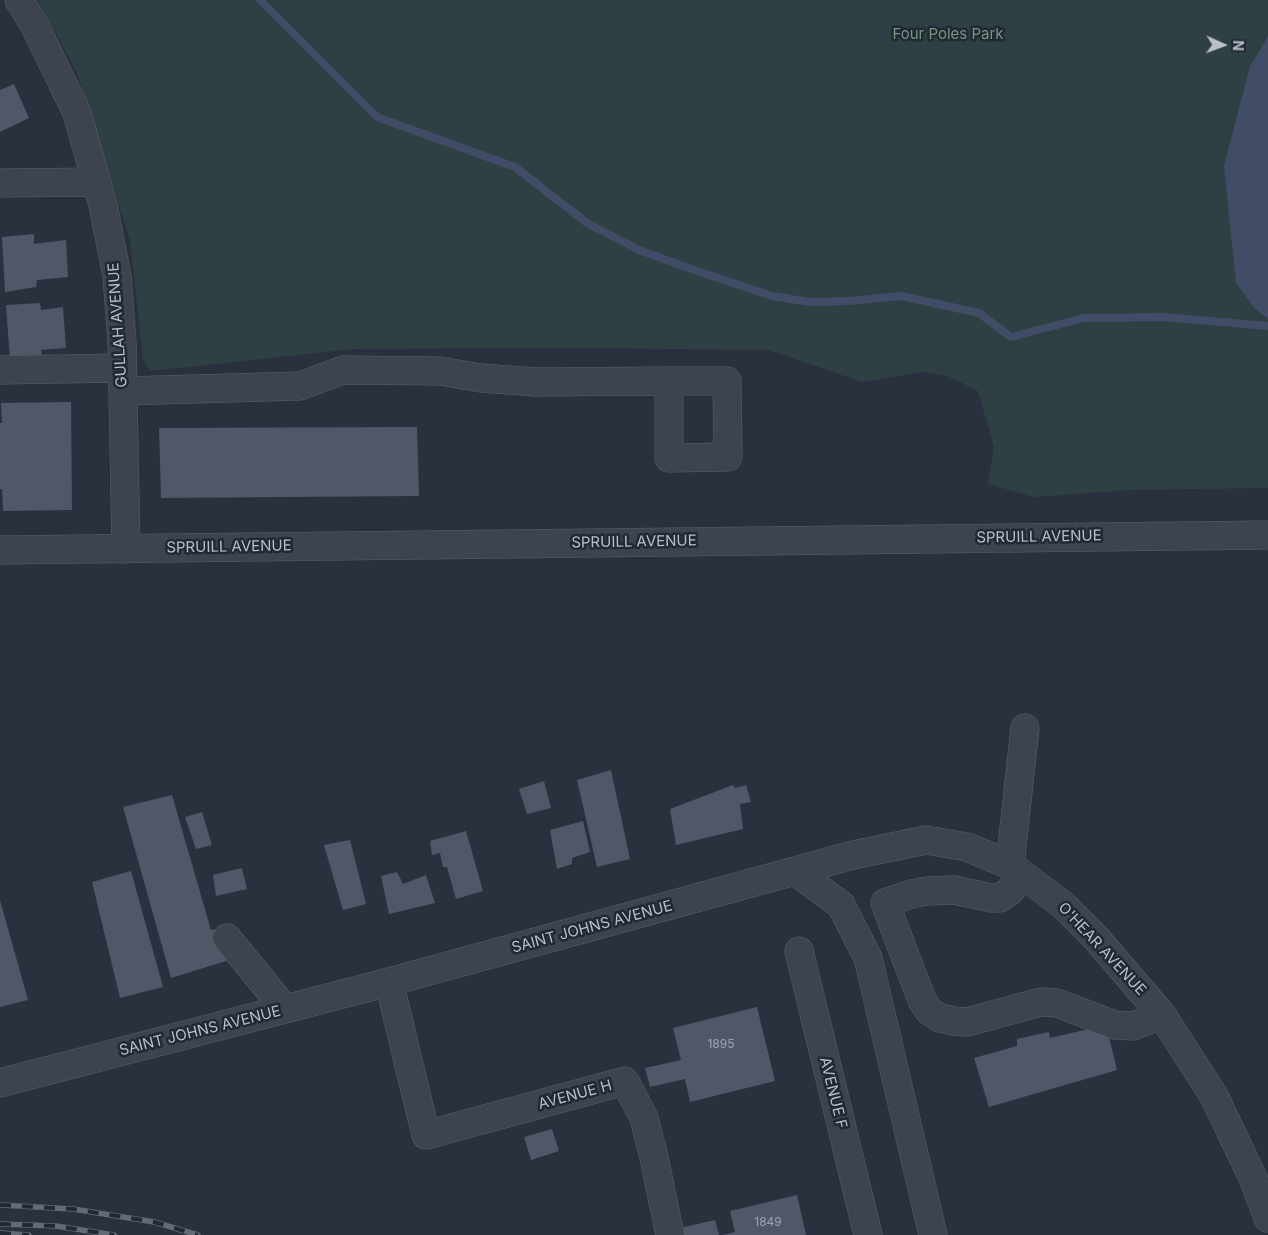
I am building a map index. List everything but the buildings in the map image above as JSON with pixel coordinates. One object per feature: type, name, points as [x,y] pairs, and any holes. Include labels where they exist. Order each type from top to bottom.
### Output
[{"type":"street","name":"GULLAH AVENUE","points":[[19,0],[34,24],[77,113],[103,206],[117,276],[122,379],[126,549]]},
{"type":"street","points":[[0,183],[96,182]]},
{"type":"street","points":[[0,370],[122,379],[300,386],[343,370],[440,371],[480,378],[536,382],[668,381]]},
{"type":"street","name":"SPRUILL AVENUE","points":[[0,550],[1268,535]]},
{"type":"street","points":[[1025,728],[1017,870],[1010,891],[1000,898],[954,890],[927,890],[885,903],[922,1000],[928,1011],[940,1018],[967,1022],[1041,1002],[1057,1003],[1115,1025],[1133,1026],[1162,1015]]},
{"type":"street","name":"O'HEAR AVENUE","points":[[795,871],[853,855],[926,840],[967,847],[1017,870],[1064,905],[1096,938],[1162,1015],[1214,1096],[1253,1178],[1268,1218]]},
{"type":"street","points":[[795,871],[841,905],[868,958],[933,1235]]},
{"type":"street","name":"SAINT JOHNS AVENUE","points":[[0,1083],[389,982],[795,871]]},
{"type":"street","points":[[227,938],[285,1009]]},
{"type":"street","name":"AVENUE F","points":[[799,951],[868,1235]]},
{"type":"street","name":"AVENUE H","points":[[389,982],[426,1135],[625,1081],[644,1118],[670,1235]]},
{"type":"green space","name":"Four Poles Park","points":[[38,0],[1268,0],[1268,36],[1250,66],[1254,309],[1268,319],[1268,488],[1130,490],[1034,497],[988,484],[994,447],[978,391],[948,376],[922,372],[862,382],[769,350],[571,348],[354,349],[151,371],[143,361],[130,240],[77,73]]},
{"type":"water","points":[[1268,36],[1268,319],[1255,309],[1236,283],[1224,166],[1250,66]]},
{"type":"waterway","points":[[260,0],[377,117],[515,167],[587,223],[639,250],[772,296],[809,302],[850,301],[901,296],[979,313],[1011,337],[1084,318],[1164,317],[1268,326]]},
{"type":"railway","points":[[0,1205],[73,1209],[154,1222],[198,1235]]},
{"type":"railway","points":[[0,1224],[56,1226],[114,1235]]},
{"type":"railway","points":[[0,1233],[29,1235]]}]
